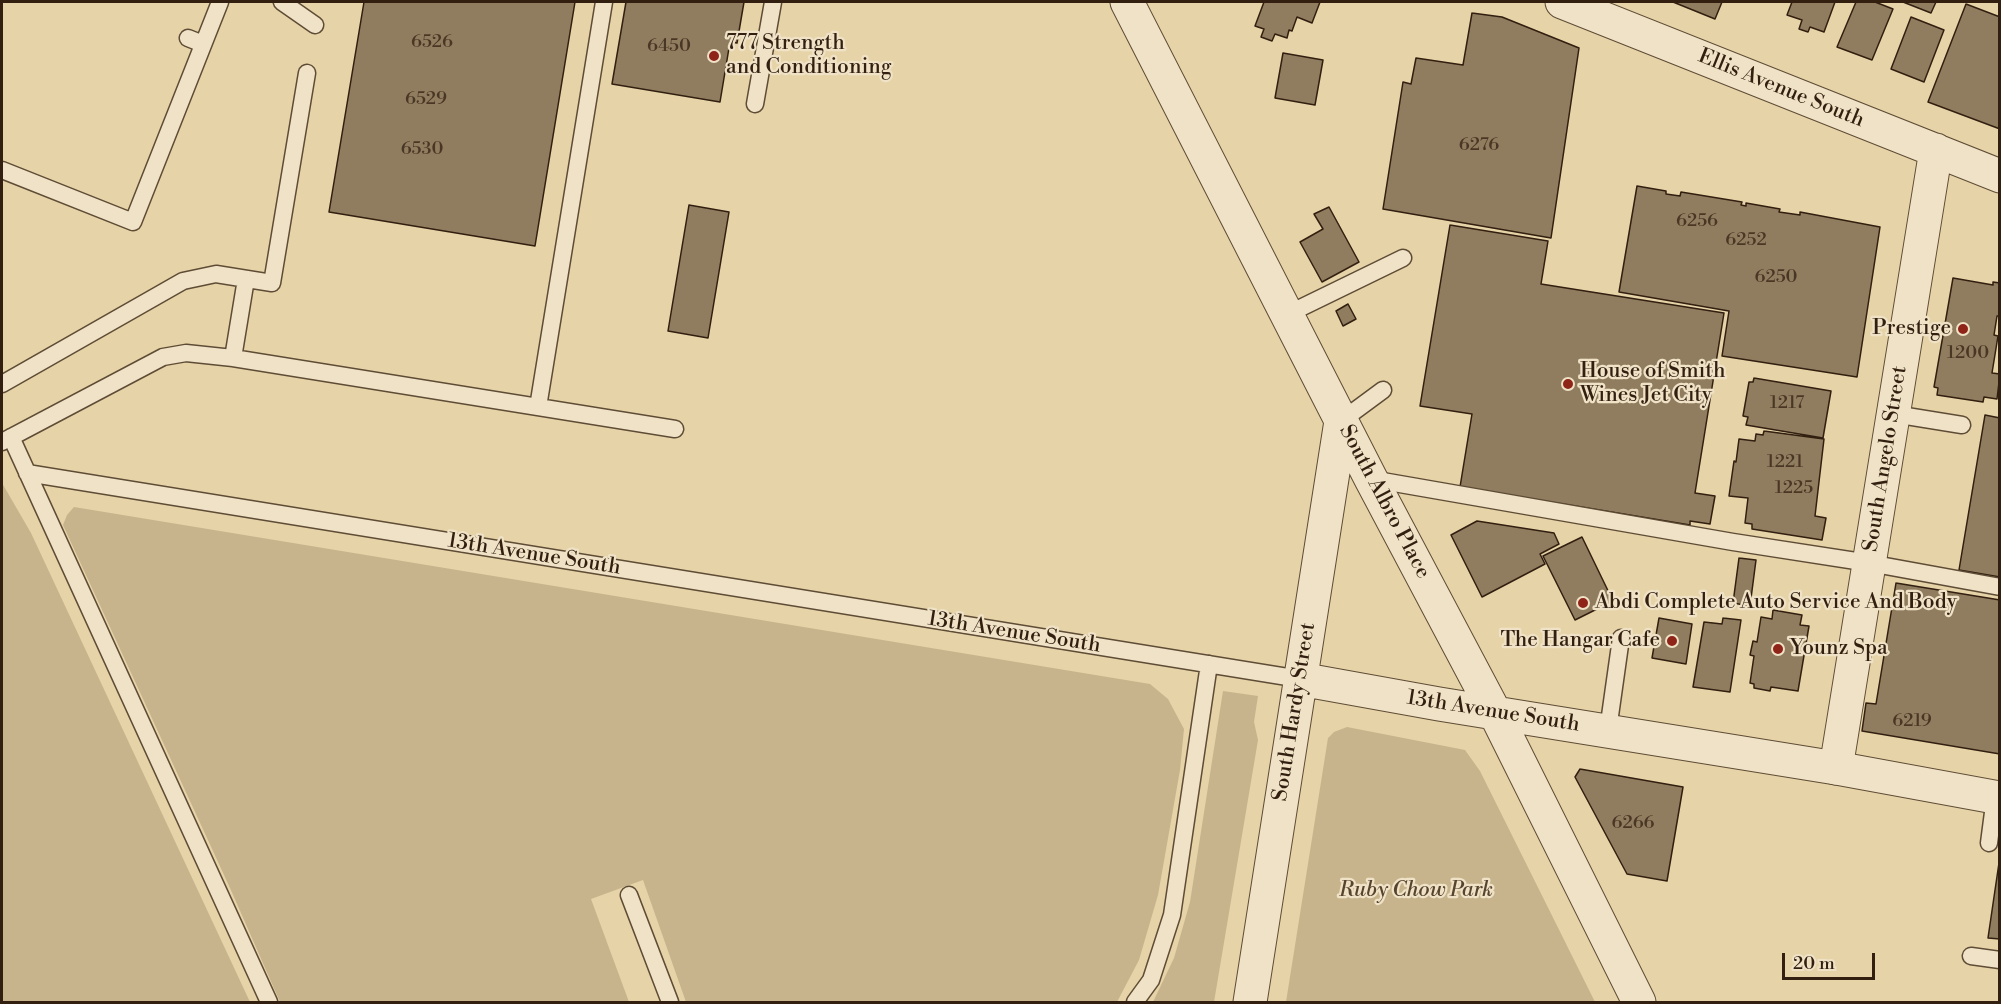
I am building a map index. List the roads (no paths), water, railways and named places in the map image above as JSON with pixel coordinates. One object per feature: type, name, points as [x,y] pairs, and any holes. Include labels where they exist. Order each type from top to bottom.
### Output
[{"type":"street","name":"South Albro Place","points":[[1127,2],[1371,479],[1496,713],[1639,1002]]},
{"type":"street","name":"Ellis Avenue South","points":[[1562,2],[2000,176]]},
{"type":"street","name":"South Angelo Street","points":[[1836,768],[1936,150]]},
{"type":"street","name":"South Hardy Street","points":[[1250,1002],[1341,421]]},
{"type":"street","name":"13th Avenue South","points":[[1300,679],[1836,768],[1997,798]]},
{"type":"lane","points":[[2,170],[133,222],[195,41],[220,2]]},
{"type":"lane","points":[[282,2],[315,25]]},
{"type":"lane","points":[[538,407],[604,2]]},
{"type":"lane","points":[[755,104],[773,2]]},
{"type":"lane","points":[[2,384],[183,281],[216,274],[272,284],[308,73]]},
{"type":"lane","points":[[1288,314],[1403,258]]},
{"type":"lane","points":[[232,358],[246,279]]},
{"type":"lane","points":[[269,1002],[27,473],[6,440],[163,357],[186,352],[675,429]]},
{"type":"lane","points":[[1341,421],[1383,390]]},
{"type":"lane","points":[[1894,414],[1962,424]]},
{"type":"lane","name":"13th Avenue South","points":[[27,473],[1300,679]]},
{"type":"lane","points":[[1371,479],[2000,587]]},
{"type":"lane","points":[[1608,730],[1621,638]]},
{"type":"lane","points":[[1135,1002],[1151,980],[1172,915],[1209,664]]},
{"type":"lane","points":[[1989,843],[1997,798]]},
{"type":"lane","points":[[629,894],[670,1002]]},
{"type":"lane","points":[[1971,956],[2000,960]]},
{"type":"place","name":"777 Strength and Conditioning","points":[[714,56]]},
{"type":"place","name":"Prestige","points":[[1963,329]]},
{"type":"place","name":"House of Smith Wines Jet City","points":[[1568,384]]},
{"type":"place","name":"Abdi Complete Auto Service And Body","points":[[1583,603]]},
{"type":"place","name":"The Hangar Cafe","points":[[1672,641]]},
{"type":"place","name":"Younz Spa","points":[[1778,649]]},
{"type":"park label","name":"Ruby Chow Park","points":[[1416,891]]}]
